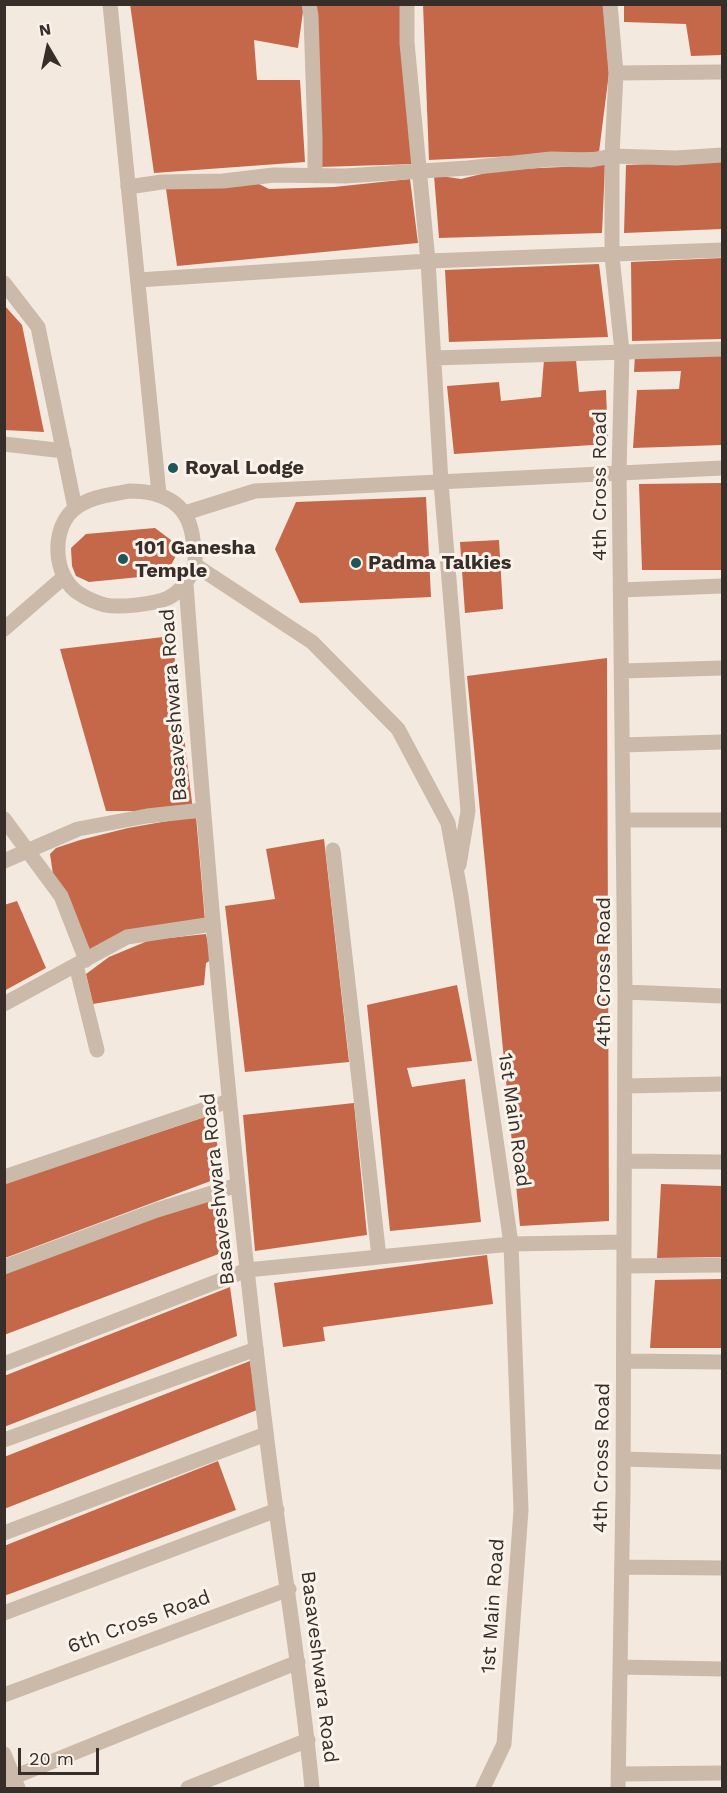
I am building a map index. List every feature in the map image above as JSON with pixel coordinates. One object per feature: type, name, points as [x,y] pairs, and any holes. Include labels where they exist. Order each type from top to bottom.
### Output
[{"type":"street","points":[[110,4],[159,494]]},
{"type":"street","points":[[309,4],[313,50],[315,176]]},
{"type":"street","points":[[407,4],[406,43],[428,261],[441,482],[468,811],[458,876]]},
{"type":"street","name":"4th Cross Road","points":[[610,4],[616,73],[612,156],[612,256],[622,351],[619,472],[625,992],[624,1361],[618,1781]]},
{"type":"street","points":[[616,73],[723,72]]},
{"type":"street","points":[[128,187],[162,182],[223,181],[274,175],[345,176],[552,159],[591,160],[612,156],[676,158],[723,155]]},
{"type":"street","points":[[138,280],[428,261],[612,256],[723,250]]},
{"type":"street","points":[[4,283],[38,327],[75,508]]},
{"type":"street","points":[[434,358],[723,349]]},
{"type":"street","points":[[4,444],[64,451]]},
{"type":"street","points":[[185,513],[255,491],[723,468]]},
{"type":"street","points":[[129,491],[149,491],[175,503],[185,513],[192,531],[195,565],[186,584],[168,598],[136,604],[105,605],[78,593],[64,577],[57,551],[61,529],[75,508],[90,500],[129,491]]},
{"type":"street","name":"1st Main Road","points":[[195,565],[312,642],[398,729],[448,823],[458,876],[511,1244],[521,1510],[504,1744],[483,1788]]},
{"type":"street","points":[[4,629],[64,577]]},
{"type":"street","name":"Basaveshwara Road","points":[[186,584],[229,1101],[266,1434],[298,1662],[312,1788]]},
{"type":"street","points":[[621,590],[723,586]]},
{"type":"street","points":[[622,671],[723,668]]},
{"type":"street","points":[[622,745],[723,742]]},
{"type":"street","points":[[4,861],[78,829],[147,816],[203,810]]},
{"type":"street","points":[[4,819],[61,896],[81,963],[97,1050]]},
{"type":"street","points":[[624,820],[723,820]]},
{"type":"street","points":[[333,850],[379,1257]]},
{"type":"street","points":[[4,1004],[127,937],[213,924]]},
{"type":"street","points":[[625,992],[723,996]]},
{"type":"street","points":[[625,1086],[723,1084]]},
{"type":"street","points":[[4,1177],[229,1101]]},
{"type":"street","points":[[625,1161],[723,1162]]},
{"type":"street","points":[[4,1267],[157,1210],[238,1185]]},
{"type":"street","points":[[4,1364],[248,1270],[511,1244],[624,1242]]},
{"type":"street","points":[[624,1266],[723,1265]]},
{"type":"street","points":[[4,1440],[256,1349]]},
{"type":"street","points":[[624,1361],[723,1362]]},
{"type":"street","points":[[4,1533],[266,1434]]},
{"type":"street","points":[[623,1459],[723,1462]]},
{"type":"street","points":[[4,1613],[277,1510]]},
{"type":"street","points":[[622,1567],[723,1568]]},
{"type":"street","name":"6th Cross Road","points":[[4,1695],[288,1589]]},
{"type":"street","points":[[4,1754],[12,1782],[298,1662]]},
{"type":"street","points":[[621,1667],[723,1669]]},
{"type":"street","points":[[188,1788],[308,1740]]},
{"type":"street","points":[[618,1781],[723,1773]]},
{"type":"building","points":[[130,4],[304,4],[298,48],[254,40],[257,80],[300,80],[305,162],[154,173]]},
{"type":"building","points":[[316,4],[401,4],[414,164],[320,167]]},
{"type":"building","points":[[423,4],[603,4],[609,73],[599,152],[429,160]]},
{"type":"building","points":[[624,4],[722,4],[722,55],[691,56],[686,24],[624,22]]},
{"type":"building","points":[[722,161],[722,229],[624,233],[626,165]]},
{"type":"building","points":[[605,165],[602,233],[439,238],[434,175],[461,179],[498,170]]},
{"type":"building","points":[[410,179],[418,243],[177,266],[166,189],[253,181],[269,189],[334,187]]},
{"type":"building","points":[[722,258],[722,339],[632,341],[631,262]]},
{"type":"building","points":[[599,264],[608,337],[449,342],[445,270]]},
{"type":"building","points":[[4,305],[22,325],[44,432],[4,430]]},
{"type":"building","points":[[722,355],[722,445],[633,448],[637,390],[679,389],[681,371],[634,372],[635,356]]},
{"type":"building","points":[[544,360],[576,360],[579,392],[606,390],[608,444],[454,454],[447,386],[499,382],[501,401],[541,397]]},
{"type":"building","points":[[722,483],[722,570],[642,570],[639,484]]},
{"type":"building","name":"Padma Talkies","points":[[426,497],[431,597],[300,603],[275,549],[296,502]]},
{"type":"building","name":"101 Ganesha Temple","points":[[155,528],[171,540],[178,552],[170,567],[160,575],[89,582],[76,576],[72,566],[71,548],[86,534]]},
{"type":"building","points":[[499,540],[503,609],[465,613],[460,542]]},
{"type":"building","points":[[172,636],[193,811],[106,811],[60,649]]},
{"type":"building","points":[[607,658],[609,1221],[520,1226],[467,676]]},
{"type":"building","points":[[196,816],[205,921],[90,950],[54,881],[50,854],[56,848],[80,840],[128,828]]},
{"type":"building","points":[[324,839],[349,1062],[245,1072],[225,906],[275,899],[266,849]]},
{"type":"building","points":[[17,901],[46,968],[4,991],[4,905]]},
{"type":"building","points":[[206,934],[211,960],[206,963],[204,985],[93,1004],[86,974],[109,957],[150,940]]},
{"type":"building","points":[[457,985],[472,1061],[407,1068],[412,1087],[465,1079],[481,1222],[390,1231],[367,1005]]},
{"type":"building","points":[[354,1103],[367,1235],[255,1251],[243,1115]]},
{"type":"building","points":[[211,1115],[224,1176],[5,1258],[5,1183]]},
{"type":"building","points":[[661,1184],[722,1186],[722,1257],[657,1258]]},
{"type":"building","points":[[221,1194],[232,1249],[4,1335],[4,1273]]},
{"type":"building","points":[[487,1255],[493,1304],[323,1327],[325,1341],[283,1347],[274,1283]]},
{"type":"building","points":[[722,1279],[722,1348],[650,1348],[655,1280]]},
{"type":"building","points":[[230,1287],[237,1336],[4,1427],[4,1376]]},
{"type":"building","points":[[250,1361],[257,1410],[4,1509],[4,1457]]},
{"type":"building","points":[[218,1461],[236,1510],[4,1596],[4,1546]]},
{"type":"place","name":"Royal Lodge","points":[[173,468]]},
{"type":"place","name":"101 Ganesha Temple","points":[[123,559]]},
{"type":"place","name":"Padma Talkies","points":[[356,563]]}]
